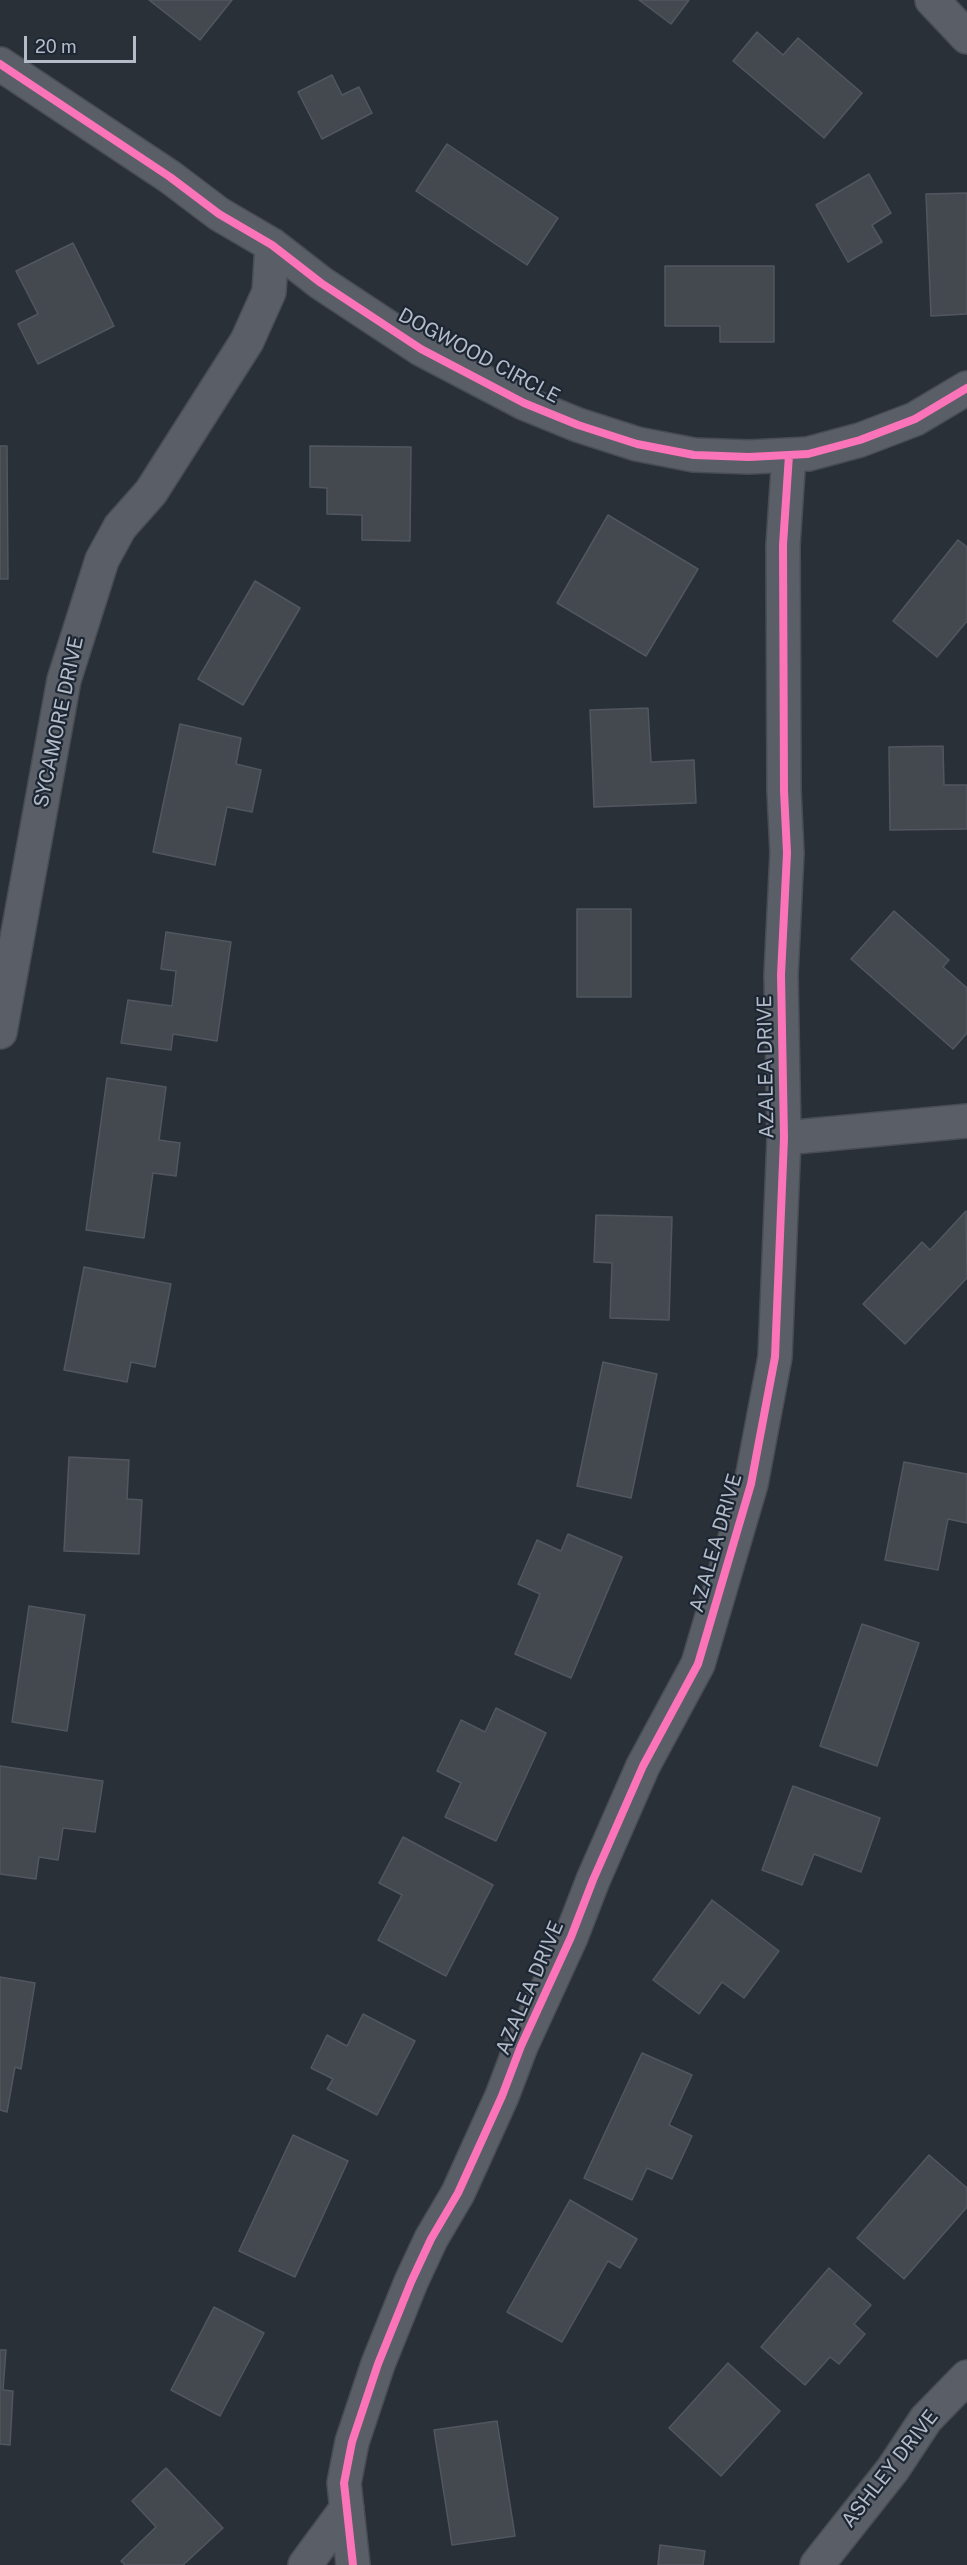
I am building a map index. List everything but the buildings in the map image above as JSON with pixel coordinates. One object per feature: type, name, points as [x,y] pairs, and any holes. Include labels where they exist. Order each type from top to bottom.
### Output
[{"type":"street","points":[[933,0],[967,37]]},
{"type":"street","name":"DOGWOOD CIRCLE","points":[[0,64],[170,177],[219,214],[272,245],[321,283],[421,349],[524,403],[637,444],[694,455],[749,457],[808,454],[849,443],[915,419],[967,388]]},
{"type":"street","name":"SYCAMORE DRIVE","points":[[0,1032],[64,680],[102,560],[120,527],[151,492],[247,341],[269,292],[272,245]]},
{"type":"street","name":"AZALEA DRIVE","points":[[353,2565],[344,2482],[352,2442],[378,2364],[411,2282],[431,2239],[458,2193],[502,2096],[521,2046],[571,1937],[592,1880],[643,1766],[698,1664],[751,1484],[775,1357],[784,1138],[781,975],[787,853],[784,791],[783,545],[789,454]]},
{"type":"street","points":[[784,1138],[967,1121]]},
{"type":"street","name":"ASHLEY DRIVE","points":[[817,2565],[892,2469],[926,2419],[967,2377]]},
{"type":"street","points":[[304,2565],[347,2508]]},
{"type":"cycle path","points":[[0,64],[170,177],[219,214],[272,245],[321,283],[421,349],[524,403],[578,425],[637,444],[694,455],[749,457],[808,454],[860,440],[915,419],[967,388]]},
{"type":"cycle path","points":[[353,2565],[344,2483],[352,2442],[378,2364],[411,2282],[431,2239],[458,2193],[502,2096],[521,2046],[571,1937],[593,1880],[643,1766],[698,1664],[751,1484],[775,1357],[784,1138],[781,975],[787,853],[784,791],[783,545],[789,455]]}]
